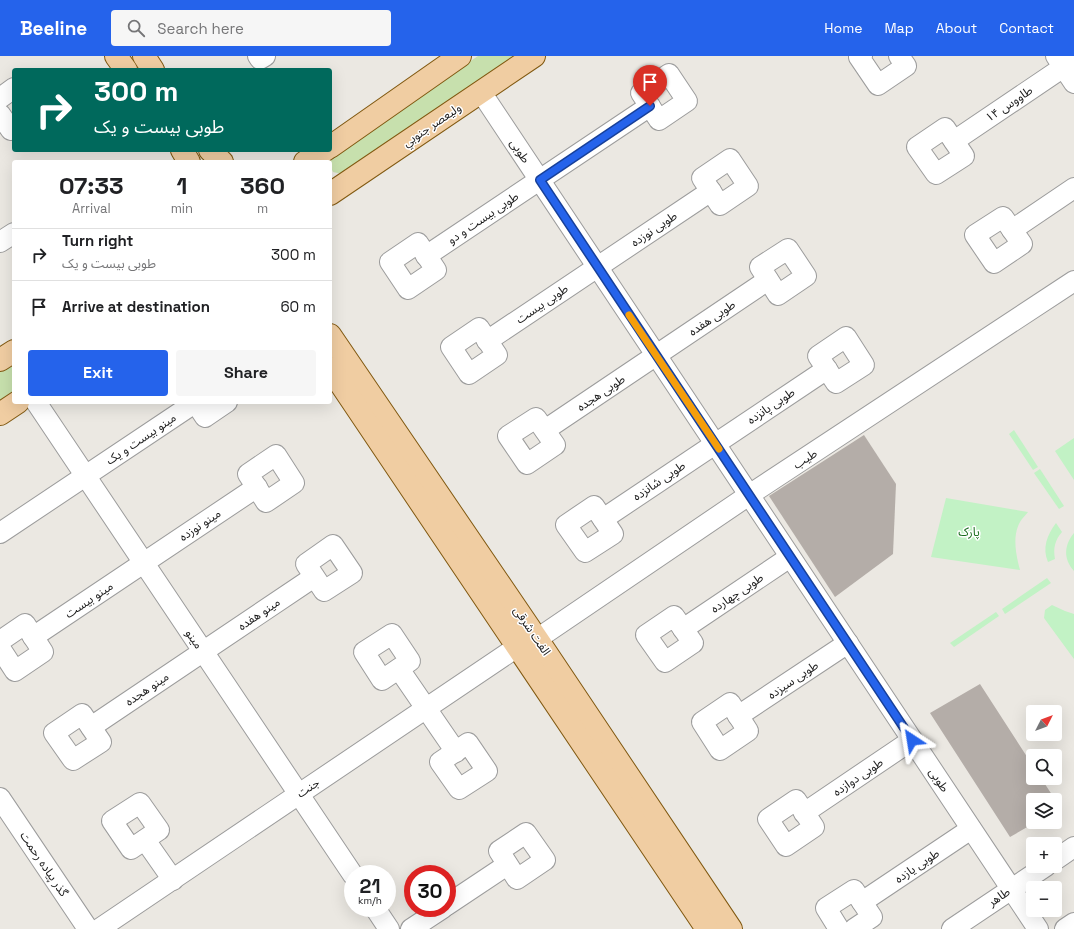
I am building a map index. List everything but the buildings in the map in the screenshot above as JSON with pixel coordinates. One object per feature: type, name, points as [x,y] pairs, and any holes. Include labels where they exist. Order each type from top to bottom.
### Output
[{"type":"main road","points":[[116,56],[125,68]]},
{"type":"main road","points":[[144,56],[152,68]]},
{"type":"main road","name":"وليعصر جنوبي","points":[[334,186],[481,92],[534,56]]},
{"type":"main road","points":[[332,147],[458,57]]},
{"type":"main road","points":[[212,152],[220,160]]},
{"type":"main road","points":[[309,160],[325,152]]},
{"type":"main road","name":"الفت شرقی","points":[[332,338],[538,639],[731,929]]},
{"type":"main road","name":"الفت شرقی","points":[[332,371],[707,929]]},
{"type":"main road","points":[[0,414],[15,404]]},
{"type":"street","points":[[258,56],[260,59],[265,56]]},
{"type":"street","points":[[862,56],[860,57],[878,85],[906,66],[899,56]]},
{"type":"street","name":"طاووس ۱۴","points":[[954,141],[1067,66]]},
{"type":"street","name":"طوبی","points":[[481,92],[1038,929]]},
{"type":"street","points":[[3,114],[12,93]]},
{"type":"street","name":"طوبی بیست و دو","points":[[426,256],[650,106]]},
{"type":"street","points":[[1012,230],[1074,188]]},
{"type":"street","name":"طوبی نوزده","points":[[597,267],[711,190]]},
{"type":"street","points":[[0,242],[12,234]]},
{"type":"street","name":"طوبی بیست","points":[[487,341],[597,267]]},
{"type":"street","name":"طوبی هفده","points":[[656,356],[768,280]]},
{"type":"street","name":"طیب","points":[[538,639],[750,495],[1074,281]]},
{"type":"street","name":"طوبی هجده","points":[[545,430],[656,356]]},
{"type":"street","name":"طوبی پانزده","points":[[715,444],[827,369]]},
{"type":"street","name":"مینو","points":[[37,404],[346,865]]},
{"type":"street","name":"مینو بیست و یک","points":[[0,534],[193,404]]},
{"type":"street","points":[[197,404],[205,417],[224,404]]},
{"type":"street","name":"طوبی شانزده","points":[[603,519],[715,444]]},
{"type":"street","name":"مینو نوزده","points":[[144,563],[257,487]]},
{"type":"street","name":"طوبی چهارده","points":[[683,629],[790,557]]},
{"type":"street","name":"مینو بیست","points":[[33,637],[144,563]]},
{"type":"street","name":"مینو هفده","points":[[203,652],[314,577]]},
{"type":"street","points":[[0,641],[25,624],[43,652],[15,671],[0,648]]},
{"type":"street","name":"طوبی سیزده","points":[[738,716],[848,643]]},
{"type":"street","name":"جنت","points":[[99,929],[517,647]]},
{"type":"street","name":"مینو هجده","points":[[91,727],[203,652]]},
{"type":"street","points":[[399,669],[456,752]]},
{"type":"street","name":"طوبی دوازده","points":[[804,813],[912,740]]},
{"type":"street","name":"گذر پیاده رحمت","points":[[0,798],[88,929]]},
{"type":"street","name":"طوبی یازده","points":[[862,902],[971,829]]},
{"type":"street","points":[[145,840],[173,880]]},
{"type":"street","points":[[1062,855],[1074,847]]},
{"type":"street","points":[[456,899],[507,865]]},
{"type":"street","name":"طاهر","points":[[952,929],[1036,873]]},
{"type":"street","points":[[839,929],[826,908],[854,890],[872,917],[854,929]]},
{"type":"street","points":[[381,917],[389,929]]},
{"type":"street","points":[[411,929],[429,917]]},
{"type":"street","points":[[1065,929],[1074,923]]},
{"type":"green space","points":[[478,56],[518,56],[342,174],[333,172],[331,156]]},
{"type":"green space","points":[[12,363],[12,397],[0,406],[0,372]]},
{"type":"green space","points":[[1014,430],[1038,467],[1033,470],[1009,434]]},
{"type":"green space","points":[[1074,438],[1074,480],[1055,451]]},
{"type":"green space","points":[[1040,469],[1064,506],[1059,509],[1034,473]]},
{"type":"green space","name":"پارک","points":[[946,498],[1028,512],[1020,522],[1015,539],[1020,570],[931,557]]},
{"type":"green space","points":[[1056,523],[1062,532],[1055,544],[1055,559],[1048,562],[1045,552],[1046,542]]},
{"type":"green space","points":[[1074,533],[1074,571],[1068,562],[1066,552],[1068,542]]},
{"type":"green space","points":[[1047,578],[1051,583],[1005,614],[1002,609]]},
{"type":"green space","points":[[1052,605],[1074,614],[1074,659],[1044,618],[1045,610]]},
{"type":"green space","points":[[996,612],[999,616],[954,647],[950,643]]},
{"type":"slow traffic","points":[[629,315],[719,449]]},
{"type":"route","points":[[650,106],[540,180],[912,740]]}]
